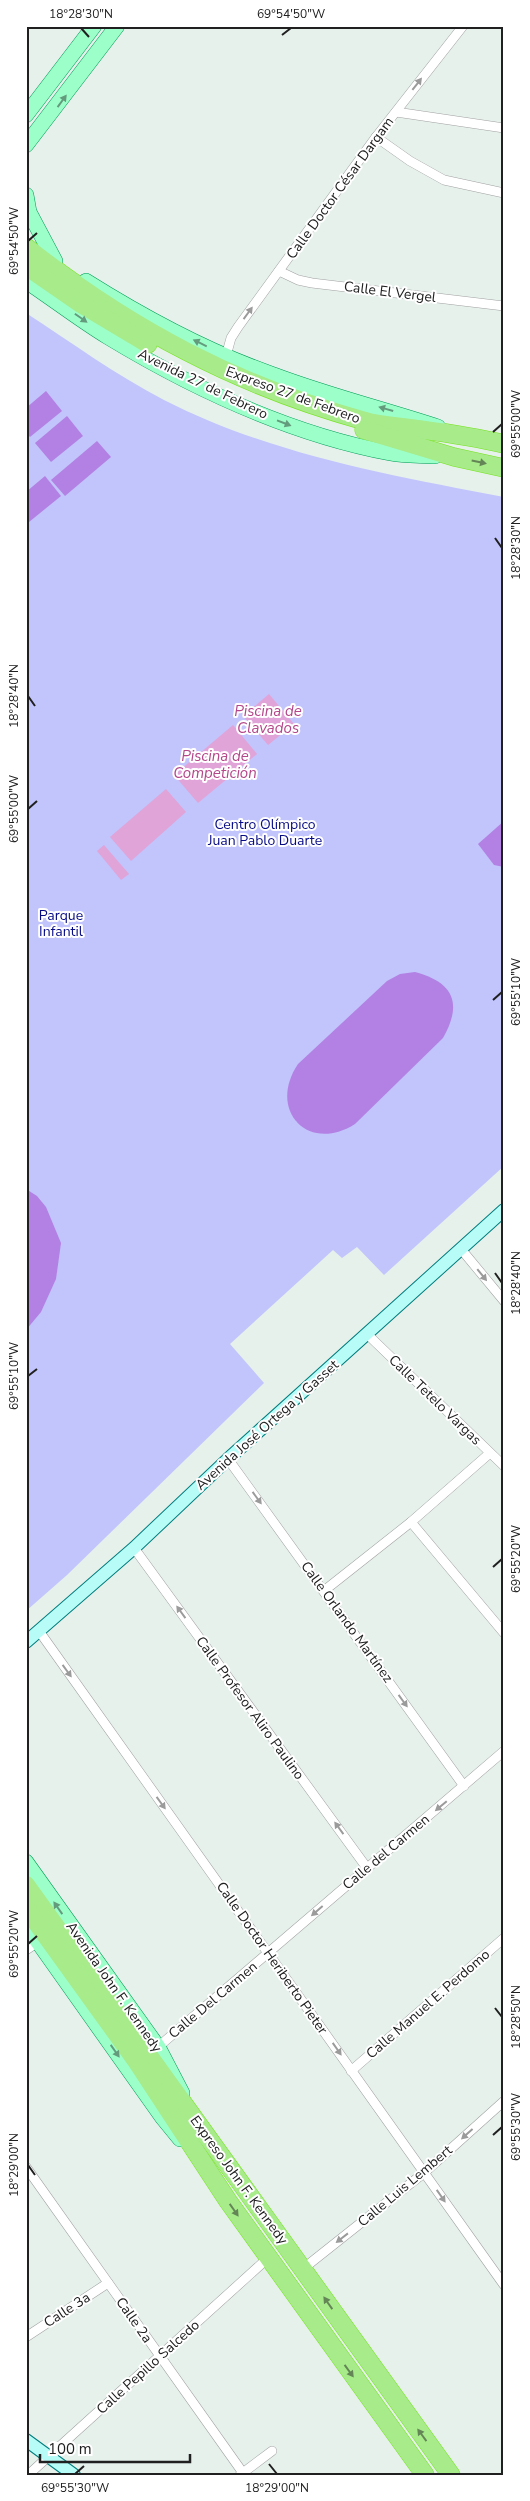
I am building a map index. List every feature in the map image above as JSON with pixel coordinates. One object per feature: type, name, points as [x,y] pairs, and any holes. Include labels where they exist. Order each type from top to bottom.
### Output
[{"type":"highway","name":"Expreso 27 de Febrero","points":[[26,247],[71,282],[153,334],[236,377],[367,422],[465,435],[504,444]]},
{"type":"highway","name":"Expreso 27 de Febrero","points":[[26,266],[115,326],[222,382],[313,416],[454,457],[504,468]]},
{"type":"highway","name":"Expreso John F. Kennedy","points":[[26,1886],[304,2268],[451,2475]]},
{"type":"highway","name":"Expreso John F. Kennedy","points":[[26,1908],[147,2054],[206,2170],[425,2475]]},
{"type":"main road","points":[[29,110],[94,26]]},
{"type":"main road","points":[[26,158],[29,142],[117,26]]},
{"type":"main road","points":[[26,195],[29,212],[55,261]]},
{"type":"main road","points":[[26,237],[55,261],[129,308],[226,356],[313,389],[465,435]]},
{"type":"main road","name":"Avenida 27 de Febrero","points":[[26,281],[115,341],[246,408],[305,430],[391,453],[454,457]]},
{"type":"main road","points":[[26,288],[60,304]]},
{"type":"main road","name":"Avenida José Ortega y Gasset","points":[[30,1639],[134,1548],[228,1459],[504,1210]]},
{"type":"main road","name":"Avenida John F. Kennedy","points":[[26,1862],[147,2054]]},
{"type":"main road","points":[[26,1925],[32,1946],[162,2117],[206,2170]]},
{"type":"main road","points":[[26,2440],[74,2475]]},
{"type":"street","name":"Calle Doctor César Dargam","points":[[226,356],[231,338],[279,271],[376,137],[463,26]]},
{"type":"street","points":[[396,112],[504,128]]},
{"type":"street","points":[[376,137],[410,161],[444,180],[504,193]]},
{"type":"street","name":"Calle El Vergel","points":[[279,271],[298,280],[312,283],[504,306]]},
{"type":"street","points":[[461,1249],[504,1301]]},
{"type":"street","name":"Calle Tetelo Vargas","points":[[367,1334],[504,1466]]},
{"type":"street","points":[[325,1590],[411,1522],[490,1453]]},
{"type":"street","name":"Calle Orlando Martínez","points":[[228,1459],[325,1590],[464,1786]]},
{"type":"street","points":[[411,1522],[504,1633]]},
{"type":"street","name":"Calle Profesor Aliro Paulino","points":[[134,1548],[367,1868]]},
{"type":"street","name":"Calle Doctor Heriberto Pieter","points":[[30,1639],[268,1953],[504,2285]]},
{"type":"street","name":"Calle del Carmen","points":[[268,1953],[504,1751]]},
{"type":"street","name":"Calle Manuel E. Perdomo","points":[[351,2071],[504,1938]]},
{"type":"street","name":"Calle Del Carmen","points":[[147,2054],[268,1953]]},
{"type":"street","name":"Calle Luis Lembert","points":[[304,2268],[425,2172],[504,2101]]},
{"type":"street","name":"Calle 2a","points":[[26,2167],[241,2474]]},
{"type":"street","name":"Calle Pepillo Salcedo","points":[[28,2475],[268,2258]]},
{"type":"street","name":"Calle 3a","points":[[27,2335],[108,2283]]},
{"type":"street","points":[[241,2474],[272,2451]]},
{"type":"green space","name":"Centro Olímpico Juan Pablo Duarte","points":[[26,313],[146,390],[204,419],[245,435],[287,449],[373,471],[504,497],[504,1166],[384,1275],[357,1247],[342,1258],[333,1250],[230,1344],[264,1383],[67,1575],[26,1611]]},
{"type":"shaded area","points":[[46,391],[62,411],[30,437],[26,433],[26,408]]},
{"type":"shaded area","points":[[67,416],[83,436],[51,462],[35,443]]},
{"type":"shaded area","points":[[97,441],[111,457],[65,496],[51,480]]},
{"type":"shaded area","points":[[45,476],[61,496],[29,522],[26,519],[26,492]]},
{"type":"shaded area","points":[[504,821],[504,867],[494,865],[478,844]]},
{"type":"shaded area","points":[[415,972],[428,976],[438,982],[446,988],[451,996],[453,1004],[452,1014],[443,1038],[355,1124],[338,1132],[322,1134],[308,1130],[297,1122],[290,1111],[287,1097],[290,1081],[298,1064],[387,981],[400,974]]},
{"type":"shaded area","points":[[26,1189],[37,1196],[46,1207],[61,1243],[56,1279],[41,1312],[26,1330]]},
{"type":"water","name":"Piscina de Clavados","points":[[269,694],[294,724],[268,745],[243,716]]},
{"type":"water","name":"Piscina de Competición","points":[[233,725],[257,754],[198,803],[174,775]]},
{"type":"water","points":[[166,789],[186,812],[131,861],[110,837]]},
{"type":"water","points":[[104,845],[129,874],[121,880],[97,851]]},
{"type":"park label","name":"Parque Infantil","points":[[61,924]]}]
